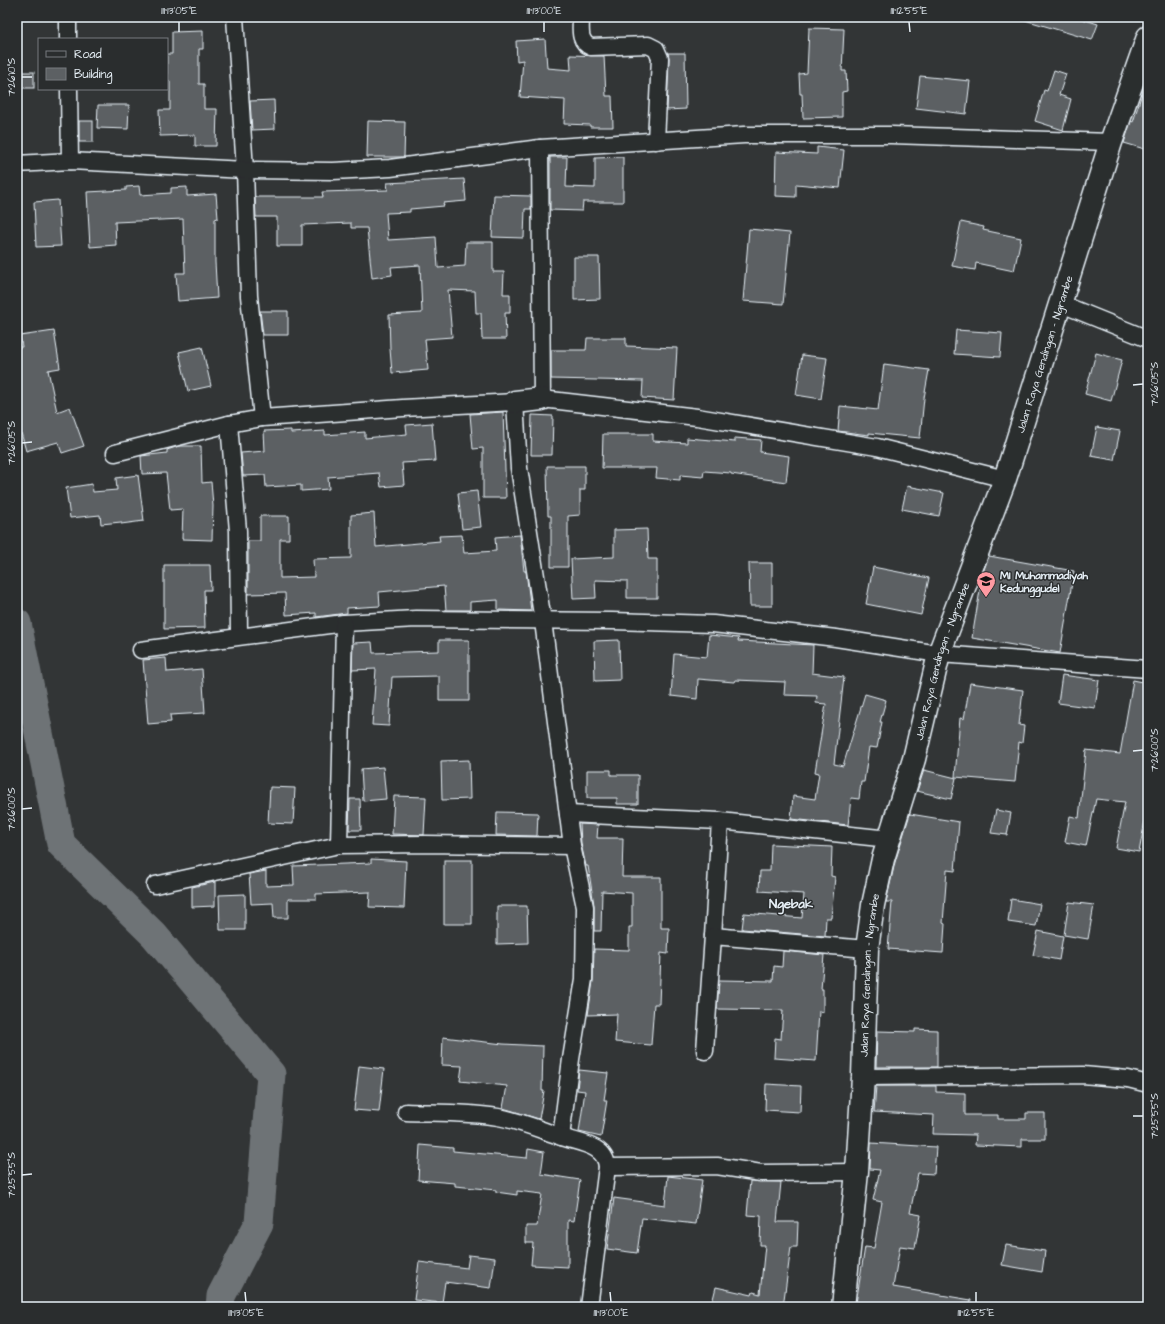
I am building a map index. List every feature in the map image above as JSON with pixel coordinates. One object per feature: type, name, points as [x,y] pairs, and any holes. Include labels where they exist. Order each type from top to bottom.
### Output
[{"type":"main road","name":"Jalan Raya Gendingan - Ngrambe","points":[[843,1307],[857,1172],[863,1077],[867,949],[873,905],[889,839],[914,759],[939,654],[1005,479],[1059,303],[1111,142],[1148,37]]},
{"type":"main road","points":[[515,402],[542,399]]},
{"type":"street","points":[[68,17],[68,38]]},
{"type":"street","points":[[235,17],[245,170],[249,296],[262,418]]},
{"type":"street","points":[[581,17],[581,38],[586,46],[591,48],[648,45],[656,49],[660,58],[656,141]]},
{"type":"street","points":[[69,90],[70,161]]},
{"type":"street","points":[[17,164],[70,161],[245,170],[333,171],[390,168],[540,148],[744,135],[891,135],[1111,142]]},
{"type":"street","points":[[540,148],[542,399],[697,417],[869,446],[1005,479]]},
{"type":"street","points":[[1059,303],[1148,339]]},
{"type":"street","points":[[115,453],[229,424],[262,418],[515,402],[519,468],[543,621],[572,846],[585,907],[584,972],[561,1137]]},
{"type":"street","points":[[229,424],[238,531],[239,636]]},
{"type":"street","points":[[141,650],[239,636],[344,624],[416,619],[713,624],[836,638],[939,654],[1148,669]]},
{"type":"street","points":[[339,845],[344,624]]},
{"type":"street","points":[[568,814],[720,821],[889,839]]},
{"type":"street","points":[[705,1051],[720,821]]},
{"type":"street","points":[[155,885],[339,845],[426,844],[572,846]]},
{"type":"street","points":[[713,936],[867,949]]},
{"type":"street","points":[[863,1077],[1083,1075],[1128,1079],[1148,1084]]},
{"type":"street","points":[[406,1112],[498,1117],[529,1125],[598,1150],[607,1160],[607,1167],[589,1307]]},
{"type":"street","points":[[607,1167],[717,1166],[761,1173],[857,1172]]},
{"type":"building","points":[[1025,17],[1076,17],[1098,24],[1092,40],[1025,20]]},
{"type":"building","points":[[809,28],[844,29],[842,71],[846,71],[847,91],[842,92],[842,117],[803,118],[799,74],[807,73]]},
{"type":"building","points":[[203,31],[203,49],[199,49],[199,84],[204,84],[204,109],[217,109],[216,146],[195,146],[195,135],[160,136],[159,110],[170,110],[168,54],[172,54],[172,32]]},
{"type":"building","points":[[545,39],[547,68],[571,70],[570,55],[604,56],[606,96],[612,96],[613,127],[590,127],[590,125],[564,124],[565,100],[520,97],[523,60],[517,61],[516,41]]},
{"type":"building","points":[[668,53],[685,53],[686,109],[667,110]]},
{"type":"building","points":[[1054,70],[1066,74],[1059,95],[1071,99],[1063,130],[1035,121],[1044,90],[1047,91]]},
{"type":"building","points":[[17,72],[34,72],[34,88],[17,88]]},
{"type":"building","points":[[920,76],[970,81],[966,114],[916,108]]},
{"type":"building","points":[[1145,84],[1148,84],[1148,150],[1124,143],[1131,121],[1133,122]]},
{"type":"building","points":[[274,100],[275,129],[252,130],[250,101]]},
{"type":"building","points":[[98,105],[129,105],[128,129],[97,128]]},
{"type":"building","points":[[79,121],[93,121],[93,142],[79,142]]},
{"type":"building","points":[[368,121],[405,122],[404,157],[367,157]]},
{"type":"building","points":[[817,147],[844,150],[840,188],[796,184],[796,197],[775,196],[776,152],[817,154]]},
{"type":"building","points":[[550,157],[567,157],[566,187],[595,188],[595,158],[623,157],[623,202],[583,202],[582,211],[550,210]]},
{"type":"building","points":[[464,179],[466,201],[443,203],[444,206],[410,209],[410,212],[386,213],[388,240],[436,237],[438,268],[465,266],[466,242],[493,242],[493,272],[504,272],[503,294],[510,294],[510,313],[505,313],[506,339],[482,339],[481,313],[476,313],[475,291],[448,290],[452,337],[425,339],[428,370],[392,373],[390,349],[389,315],[422,313],[420,265],[391,267],[392,275],[372,278],[367,228],[351,228],[351,223],[302,225],[302,246],[277,246],[277,217],[256,217],[255,197],[323,197],[322,192],[388,190],[387,183]]},
{"type":"building","points":[[139,186],[140,195],[171,193],[171,188],[187,187],[187,196],[216,194],[218,218],[215,219],[217,298],[178,301],[176,273],[185,273],[183,219],[115,222],[116,245],[90,247],[87,192],[126,190],[126,187]]},
{"type":"building","points":[[494,195],[531,196],[531,209],[525,209],[524,238],[492,237]]},
{"type":"building","points":[[58,200],[61,246],[36,247],[34,202]]},
{"type":"building","points":[[961,222],[984,227],[983,230],[1021,238],[1014,271],[976,263],[975,270],[952,266]]},
{"type":"building","points":[[749,229],[790,233],[783,304],[743,301]]},
{"type":"building","points":[[574,257],[599,257],[600,299],[574,300]]},
{"type":"building","points":[[260,311],[288,311],[288,335],[263,335]]},
{"type":"building","points":[[956,330],[1002,333],[1000,357],[954,354]]},
{"type":"building","points":[[54,331],[60,368],[48,370],[57,412],[70,407],[84,446],[62,453],[58,442],[26,451],[17,418],[17,347],[22,347],[20,336]]},
{"type":"building","points":[[587,338],[626,338],[626,346],[677,348],[674,400],[642,398],[643,381],[551,379],[551,350],[586,350]]},
{"type":"building","points":[[202,347],[211,386],[188,391],[179,352]]},
{"type":"building","points":[[1096,353],[1122,360],[1111,401],[1085,394]]},
{"type":"building","points":[[802,355],[827,358],[821,399],[796,395]]},
{"type":"building","points":[[884,364],[929,370],[924,398],[920,438],[869,433],[869,435],[838,431],[840,406],[878,410]]},
{"type":"building","points":[[503,412],[506,498],[483,498],[483,448],[473,449],[470,414]]},
{"type":"building","points":[[532,415],[553,416],[552,455],[531,455]]},
{"type":"building","points":[[432,423],[435,461],[402,463],[404,485],[381,487],[379,473],[328,477],[329,489],[301,491],[301,485],[266,487],[265,475],[243,476],[241,453],[265,451],[264,431],[291,430],[291,433],[325,431],[325,435],[365,432],[365,438],[407,434],[406,425]]},
{"type":"building","points":[[1097,427],[1120,431],[1114,460],[1091,456]]},
{"type":"building","points":[[603,434],[653,434],[653,441],[687,443],[687,438],[735,442],[735,438],[761,440],[760,452],[789,456],[786,482],[731,473],[704,471],[703,477],[680,475],[680,480],[656,478],[657,468],[602,468]]},
{"type":"building","points":[[179,446],[201,446],[202,483],[211,482],[213,506],[212,540],[182,539],[183,509],[170,510],[166,473],[142,474],[141,456],[167,453],[167,450]]},
{"type":"building","points":[[547,466],[585,466],[585,490],[580,490],[580,515],[568,516],[568,567],[551,567],[551,516],[548,516]]},
{"type":"building","points":[[138,475],[144,521],[121,524],[121,522],[101,524],[100,515],[70,518],[66,488],[92,484],[93,492],[117,490],[116,478]]},
{"type":"building","points":[[907,486],[944,493],[939,516],[902,509]]},
{"type":"building","points":[[477,491],[481,527],[462,529],[458,493]]},
{"type":"building","points":[[374,513],[376,547],[440,541],[439,536],[462,535],[464,553],[496,551],[495,537],[520,535],[531,611],[498,610],[498,600],[470,602],[470,610],[446,610],[444,586],[379,592],[380,606],[347,608],[347,613],[316,617],[316,613],[286,615],[285,593],[248,594],[248,541],[260,541],[260,516],[289,516],[289,539],[280,539],[280,578],[314,577],[313,559],[351,558],[351,515]]},
{"type":"building","points":[[647,529],[648,559],[657,559],[657,598],[627,598],[627,581],[595,580],[596,598],[573,599],[571,559],[614,557],[614,530]]},
{"type":"building","points":[[989,556],[1074,571],[1060,653],[972,638],[983,572]]},
{"type":"building","points":[[749,563],[772,563],[772,606],[750,606]]},
{"type":"building","points":[[164,565],[210,565],[211,590],[204,590],[205,628],[164,629]]},
{"type":"building","points":[[873,567],[929,578],[921,615],[866,604]]},
{"type":"building","points":[[709,635],[739,638],[738,641],[813,645],[812,673],[844,677],[834,764],[843,766],[865,694],[886,700],[880,722],[882,722],[877,748],[869,747],[864,782],[861,782],[859,799],[851,798],[848,825],[791,819],[793,796],[815,799],[819,773],[815,772],[826,704],[816,703],[817,696],[784,695],[785,682],[735,680],[734,682],[698,679],[697,699],[671,696],[674,654],[707,657]]},
{"type":"building","points":[[439,640],[469,640],[469,701],[439,701],[439,676],[392,677],[389,726],[372,725],[376,669],[352,670],[353,643],[372,642],[373,653],[439,651]]},
{"type":"building","points":[[619,640],[620,680],[595,681],[594,641]]},
{"type":"building","points":[[166,658],[167,672],[202,669],[205,713],[170,715],[171,722],[148,724],[143,660]]},
{"type":"building","points":[[1062,675],[1099,680],[1095,708],[1058,703]]},
{"type":"building","points":[[1133,680],[1148,683],[1148,805],[1139,852],[1116,848],[1125,802],[1096,799],[1086,846],[1065,842],[1070,816],[1079,818],[1086,750],[1120,754]]},
{"type":"building","points":[[970,683],[1023,690],[1019,725],[1024,726],[1022,743],[1019,742],[1015,782],[955,777],[960,718],[964,719]]},
{"type":"building","points":[[469,760],[470,799],[442,800],[441,761]]},
{"type":"building","points":[[383,767],[386,799],[363,801],[361,769]]},
{"type":"building","points":[[587,770],[611,770],[611,775],[638,775],[638,804],[617,804],[617,798],[587,798]]},
{"type":"building","points":[[924,770],[956,778],[951,799],[917,791]]},
{"type":"building","points":[[270,787],[295,788],[293,824],[268,823]]},
{"type":"building","points":[[394,796],[426,797],[424,835],[392,834]]},
{"type":"building","points":[[350,799],[360,799],[361,830],[349,830]]},
{"type":"building","points":[[996,810],[1011,813],[1007,835],[991,833]]},
{"type":"building","points":[[497,812],[538,813],[537,836],[496,835]]},
{"type":"building","points":[[910,814],[959,822],[955,871],[947,870],[943,923],[945,924],[943,953],[888,949],[892,902],[886,902],[895,862]]},
{"type":"building","points":[[580,824],[598,825],[597,838],[623,838],[622,877],[661,877],[661,928],[669,928],[668,954],[661,953],[659,1004],[654,1004],[651,1045],[615,1042],[617,1014],[588,1015],[593,981],[594,949],[629,950],[629,927],[632,927],[632,893],[602,891],[601,931],[594,931],[594,905],[588,866],[586,866],[581,844]]},
{"type":"building","points":[[771,844],[832,847],[831,876],[835,877],[831,918],[826,918],[825,936],[742,929],[744,913],[802,918],[804,894],[759,891],[760,871],[770,871]]},
{"type":"building","points":[[371,859],[406,861],[404,908],[369,907],[370,892],[316,894],[316,899],[288,899],[288,918],[274,918],[273,903],[251,904],[249,874],[266,871],[266,886],[294,885],[293,866],[371,863]]},
{"type":"building","points":[[444,860],[472,860],[472,924],[444,924]]},
{"type":"building","points":[[215,882],[215,906],[192,907],[192,887]]},
{"type":"building","points":[[245,894],[245,930],[220,930],[219,895]]},
{"type":"building","points":[[1011,899],[1040,904],[1036,926],[1008,922]]},
{"type":"building","points":[[1069,902],[1094,905],[1088,939],[1064,935]]},
{"type":"building","points":[[497,906],[527,906],[528,943],[497,944]]},
{"type":"building","points":[[1038,931],[1063,936],[1059,960],[1033,955]]},
{"type":"building","points":[[783,951],[824,955],[821,989],[823,989],[823,1012],[819,1011],[816,1061],[774,1058],[775,1038],[781,1039],[783,1010],[717,1009],[719,980],[773,981],[774,966],[782,967]]},
{"type":"building","points":[[915,1029],[937,1030],[937,1067],[876,1067],[877,1031],[915,1032]]},
{"type":"building","points":[[443,1037],[503,1044],[543,1046],[542,1091],[544,1091],[539,1119],[503,1108],[507,1086],[460,1081],[462,1066],[442,1065]]},
{"type":"building","points":[[359,1066],[384,1069],[379,1112],[354,1110]]},
{"type":"building","points":[[579,1070],[608,1073],[604,1100],[607,1100],[601,1137],[579,1132],[585,1091],[577,1090]]},
{"type":"building","points":[[766,1084],[801,1086],[800,1112],[765,1110]]},
{"type":"building","points":[[876,1086],[936,1086],[936,1092],[965,1093],[965,1115],[998,1115],[998,1119],[1026,1119],[1026,1113],[1045,1113],[1045,1139],[1022,1139],[1022,1147],[975,1145],[976,1135],[933,1134],[934,1115],[874,1112]]},
{"type":"building","points":[[871,1143],[936,1147],[934,1174],[918,1173],[910,1213],[921,1215],[915,1248],[900,1246],[893,1287],[971,1300],[970,1307],[881,1307],[856,1303],[865,1247],[874,1248],[882,1202],[873,1200],[880,1170],[870,1169]]},
{"type":"building","points":[[420,1145],[453,1148],[453,1151],[527,1158],[528,1149],[544,1152],[541,1174],[580,1180],[574,1221],[568,1220],[568,1267],[531,1265],[533,1243],[526,1243],[526,1226],[537,1226],[542,1194],[517,1191],[517,1195],[496,1192],[496,1190],[455,1186],[455,1183],[418,1180]]},
{"type":"building","points":[[668,1176],[702,1180],[696,1224],[642,1218],[637,1253],[607,1249],[614,1198],[665,1205]]},
{"type":"building","points":[[750,1181],[781,1182],[777,1222],[798,1222],[797,1247],[791,1247],[783,1307],[711,1307],[716,1287],[752,1295],[753,1292],[760,1294],[765,1245],[760,1245],[761,1216],[747,1215]]},
{"type":"building","points":[[1006,1245],[1045,1251],[1042,1272],[1002,1265]]},
{"type":"building","points":[[469,1255],[495,1258],[491,1288],[445,1282],[442,1303],[414,1300],[419,1262],[467,1268]]},
{"type":"waterway","points":[[17,623],[61,844],[154,935],[271,1074],[259,1223],[221,1296],[220,1307]]},
{"type":"place","name":"MI Muhammadiyah Kedunggudel","points":[[986,598]]},
{"type":"district","name":"Ngebak","points":[[791,904]]}]
